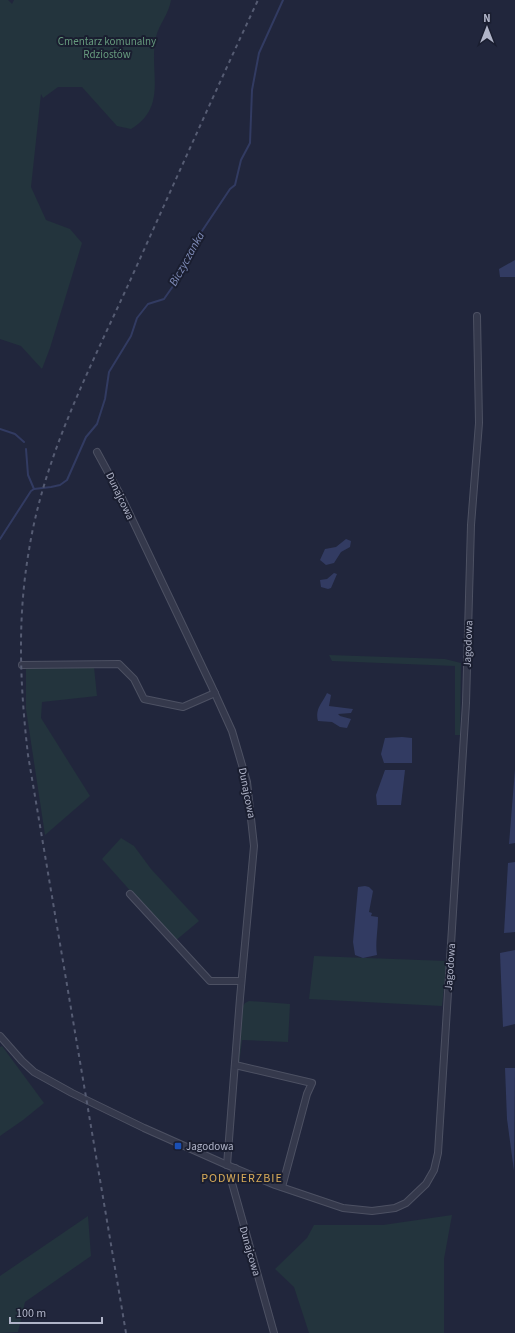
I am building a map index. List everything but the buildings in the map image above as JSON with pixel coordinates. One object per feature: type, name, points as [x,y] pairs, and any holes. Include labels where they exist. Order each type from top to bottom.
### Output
[{"type":"street","name":"Jagodowa","points":[[0,1036],[22,1061],[51,1082],[144,1128],[227,1165],[282,1187],[343,1208],[358,1211],[384,1210],[406,1203],[426,1184],[434,1170],[440,1134],[466,703],[471,525],[478,423],[477,316]]},
{"type":"street","name":"Dunajcowa","points":[[96,452],[122,498],[215,693],[232,731],[247,782],[252,815],[254,846],[241,981],[227,1165]]},
{"type":"street","points":[[22,664],[119,664],[134,679],[144,699],[183,707],[215,693]]},
{"type":"street","points":[[130,894],[210,981],[241,981]]},
{"type":"street","points":[[235,1065],[312,1083],[282,1187]]},
{"type":"street","name":"Dunajcowa","points":[[235,1168],[232,1183],[274,1333]]},
{"type":"green space","name":"Cmentarz komunalny Rdziostów","points":[[0,0],[8,0],[12,4],[14,0],[171,0],[156,37],[154,49],[154,98],[150,110],[143,120],[131,129],[117,126],[82,87],[58,87],[43,98],[41,94],[31,187],[46,220],[70,229],[82,243],[50,348],[42,369],[21,346],[0,339]]},
{"type":"green space","points":[[329,655],[445,659],[461,663],[460,735],[455,735],[455,666],[332,661]]},
{"type":"green space","points":[[26,667],[94,667],[97,696],[42,702],[41,718],[90,796],[45,835],[26,709]]},
{"type":"green space","points":[[121,838],[134,846],[151,869],[199,921],[175,941],[102,859]]},
{"type":"green space","points":[[314,956],[447,961],[442,1006],[309,999]]},
{"type":"green space","points":[[249,1001],[290,1004],[288,1042],[242,1040],[239,1065],[237,1060],[242,1007]]},
{"type":"green space","points":[[2,1046],[44,1103],[0,1136],[0,1047]]},
{"type":"green space","points":[[452,1215],[444,1259],[444,1333],[309,1333],[294,1287],[275,1269],[307,1238],[314,1225],[383,1225]]},
{"type":"green space","points":[[88,1216],[91,1256],[25,1302],[18,1332],[0,1333],[0,1276]]},
{"type":"water","points":[[515,260],[515,277],[500,277],[499,269]]},
{"type":"water","points":[[346,539],[351,541],[350,547],[341,552],[334,563],[326,565],[320,560],[325,549],[336,547]]},
{"type":"water","points":[[334,573],[337,574],[331,588],[328,589],[321,587],[320,580],[327,579]]},
{"type":"water","points":[[327,693],[331,695],[329,706],[353,709],[351,713],[338,714],[351,719],[347,728],[340,727],[332,722],[318,721],[318,709]]},
{"type":"water","points":[[385,738],[412,738],[412,763],[384,763],[381,754]]},
{"type":"water","points":[[515,769],[515,843],[509,844]]},
{"type":"water","points":[[385,770],[405,770],[401,805],[377,805],[376,795]]},
{"type":"water","points":[[515,862],[515,932],[504,933],[508,863]]},
{"type":"water","points":[[358,887],[369,887],[373,891],[369,912],[372,913],[371,916],[378,917],[376,946],[377,955],[363,958],[355,955],[353,942]]},
{"type":"water","points":[[515,950],[515,1024],[503,1027],[500,953]]},
{"type":"water","points":[[505,1068],[515,1068],[514,1171],[507,1119]]},
{"type":"waterway","name":"Biczyczanka","points":[[0,539],[31,491],[34,489],[60,485],[67,480],[86,437],[97,424],[105,399],[109,372],[131,336],[137,318],[148,304],[164,299],[178,279],[183,262],[192,246],[230,189],[235,185],[241,160],[250,143],[252,90],[259,53],[283,0]]},
{"type":"waterway","points":[[0,429],[15,434],[24,442]]},
{"type":"waterway","points":[[26,449],[28,475],[34,489]]},
{"type":"railway","points":[[126,1333],[28,755],[23,704],[21,652],[21,627],[25,576],[36,515],[45,481],[70,413],[258,0]]},
{"type":"place","name":"Jagodowa","points":[[178,1146]]},
{"type":"district","name":"PODWIERZBIE","points":[[242,1178]]}]
